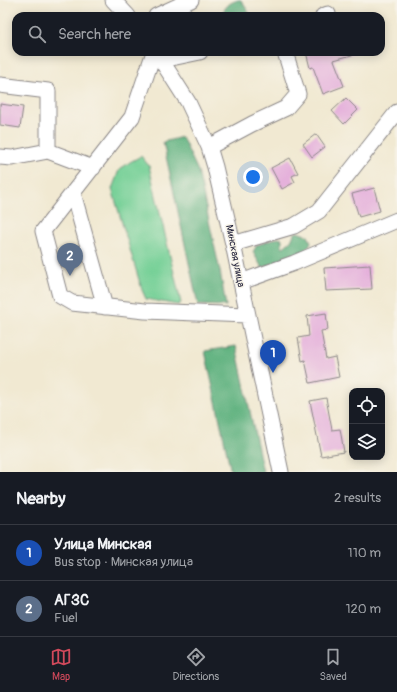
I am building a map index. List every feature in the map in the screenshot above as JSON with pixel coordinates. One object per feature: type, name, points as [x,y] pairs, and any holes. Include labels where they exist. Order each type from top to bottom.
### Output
[{"type":"street","points":[[113,0],[124,12]]},
{"type":"street","points":[[165,12],[191,0]]},
{"type":"street","points":[[157,56],[132,117],[43,231],[60,296],[72,303],[105,307],[145,311],[247,315]]},
{"type":"street","name":"Минская улица","points":[[158,56],[188,102],[208,147],[225,206],[281,472]]},
{"type":"street","points":[[208,147],[286,108],[298,94],[286,56]]},
{"type":"street","points":[[0,85],[48,91],[48,151]]},
{"type":"street","points":[[233,244],[294,226],[319,211],[397,112]]},
{"type":"street","points":[[0,157],[12,158],[48,151],[93,168]]},
{"type":"street","points":[[73,193],[105,307]]},
{"type":"street","points":[[241,282],[294,263],[397,220]]},
{"type":"green space","points":[[241,0],[248,12],[223,12],[228,5]]},
{"type":"green space","points":[[182,137],[198,171],[220,271],[226,306],[198,305],[163,142]]},
{"type":"green space","points":[[141,156],[149,166],[181,303],[178,305],[146,299],[112,189],[119,170]]},
{"type":"green space","points":[[297,232],[308,236],[311,242],[309,246],[299,254],[287,257],[262,268],[253,252],[257,245],[278,238],[282,239],[282,248],[291,241],[294,234]]},
{"type":"green space","points":[[236,346],[263,472],[231,472],[205,351]]},
{"type":"building","points":[[307,56],[348,56],[334,60],[344,86],[323,94],[313,67],[310,68]]},
{"type":"building","points":[[346,98],[358,110],[344,124],[332,111]]},
{"type":"building","points":[[0,104],[23,107],[20,128],[0,125]]},
{"type":"building","points":[[316,134],[325,147],[312,157],[303,144]]},
{"type":"building","points":[[290,158],[298,173],[292,176],[295,182],[282,189],[271,168]]},
{"type":"building","points":[[374,188],[380,211],[359,217],[352,194]]},
{"type":"building","points":[[370,265],[372,289],[326,291],[324,268]]},
{"type":"building","points":[[326,313],[328,330],[321,331],[326,359],[335,357],[339,377],[310,383],[305,360],[302,361],[298,338],[309,336],[307,316]]},
{"type":"building","points":[[326,398],[332,430],[340,429],[344,452],[321,456],[310,401]]},
{"type":"place","name":"АГЗС","points":[[70,276]]},
{"type":"place","name":"Улица Минская","points":[[273,373]]}]
